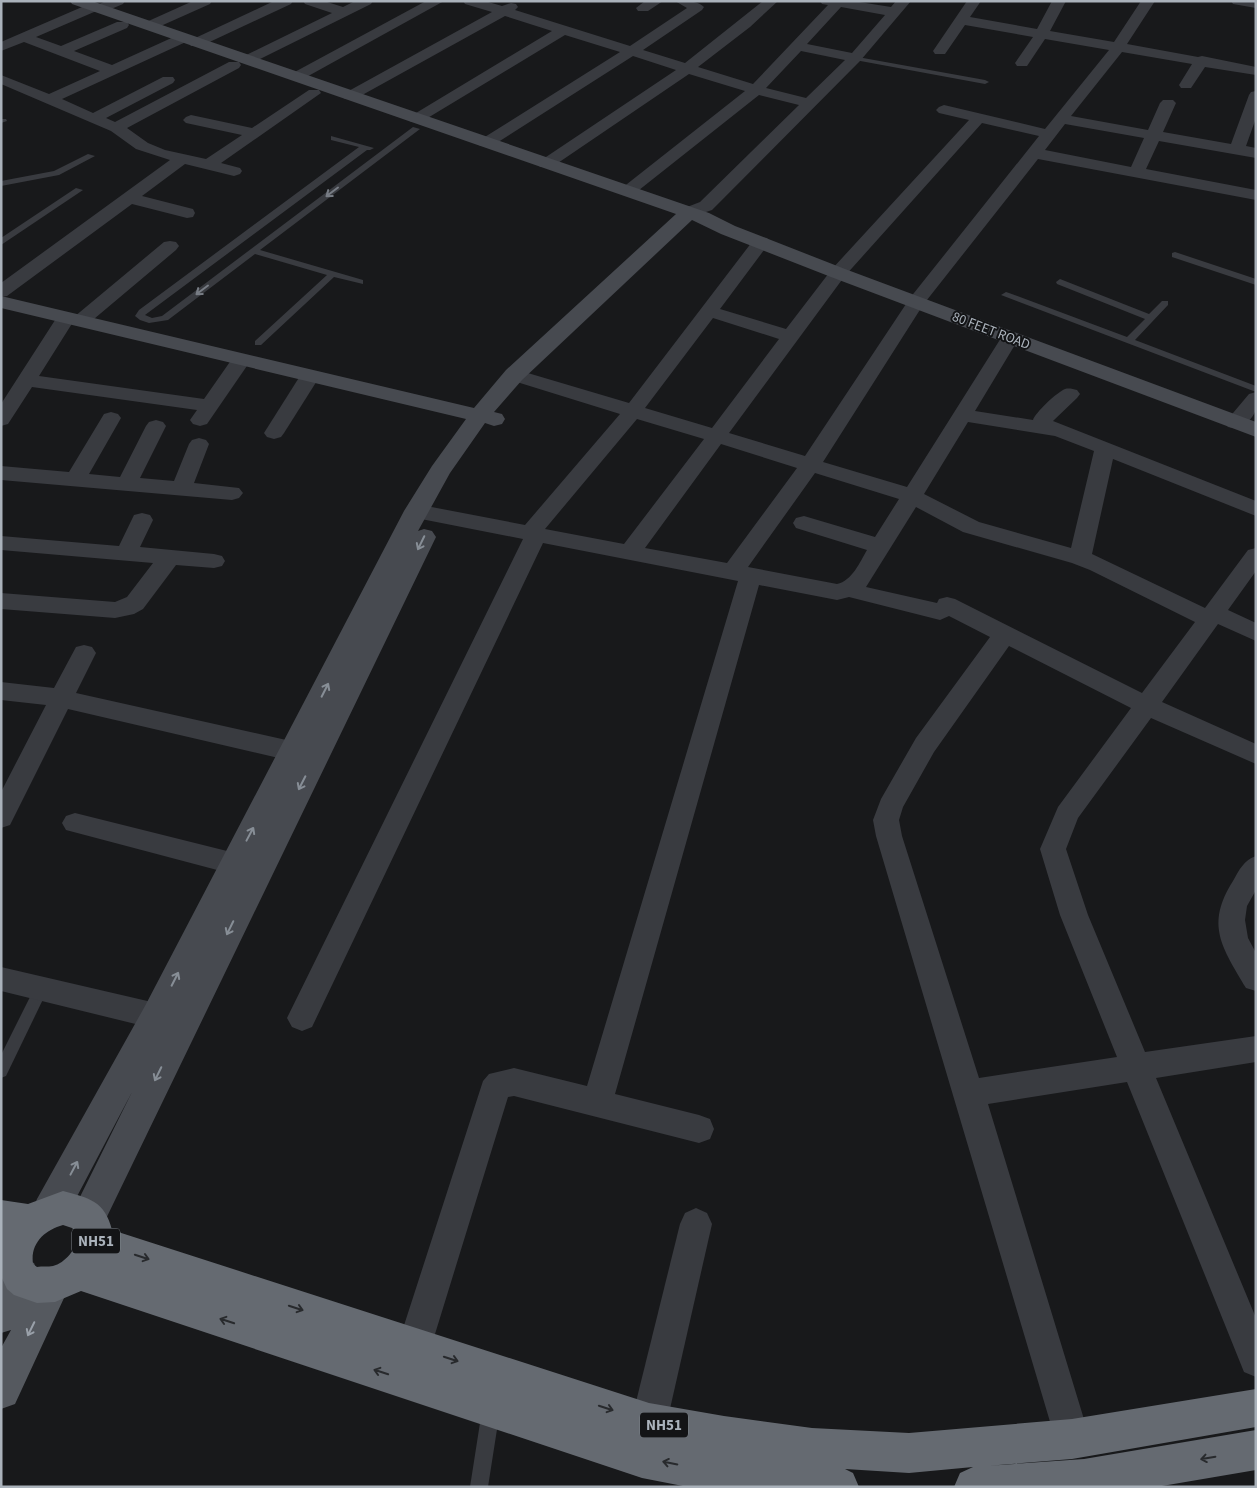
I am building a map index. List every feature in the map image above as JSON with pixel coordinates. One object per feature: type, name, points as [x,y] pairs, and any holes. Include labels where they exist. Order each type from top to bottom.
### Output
[{"type":"highway","name":"NH51","points":[[28,1217],[63,1208],[75,1209],[50,1257]]},
{"type":"highway","points":[[28,1217],[20,1237],[50,1257]]},
{"type":"highway","name":"NH51","points":[[50,1257],[414,1347],[649,1422],[724,1436],[812,1448],[909,1453],[1072,1439],[1256,1408]]},
{"type":"highway","name":"NH51","points":[[50,1257],[642,1458],[719,1479],[839,1487]]},
{"type":"highway","points":[[974,1487],[1084,1479],[1256,1450]]},
{"type":"main road","points":[[83,7],[122,25],[183,41],[241,62],[296,77],[350,96],[416,124],[486,143],[628,191],[695,216]]},
{"type":"main road","points":[[83,7],[149,26],[314,93],[416,124],[695,216]]},
{"type":"main road","points":[[1,1390],[50,1257],[426,513],[487,418],[524,377],[695,216]]},
{"type":"main road","name":"80 FEET ROAD","points":[[695,216],[838,273],[1256,430]]},
{"type":"main road","points":[[1,302],[487,418]]},
{"type":"main road","points":[[28,1217],[156,1016],[246,867]]},
{"type":"main road","points":[[1,1315],[50,1257]]},
{"type":"street","points":[[1,47],[83,7],[118,1]]},
{"type":"street","points":[[149,26],[205,1]]},
{"type":"street","points":[[48,100],[112,70],[286,1]]},
{"type":"street","points":[[310,1],[344,12]]},
{"type":"street","points":[[116,128],[241,62],[366,1]]},
{"type":"street","points":[[296,77],[437,1]]},
{"type":"street","points":[[470,1],[756,90],[808,103]]},
{"type":"street","points":[[350,96],[522,1]]},
{"type":"street","points":[[643,8],[656,1]]},
{"type":"street","points":[[486,143],[632,51],[697,7],[682,1]]},
{"type":"street","points":[[546,164],[687,68],[738,31],[772,1]]},
{"type":"street","points":[[940,51],[974,1]]},
{"type":"street","points":[[1022,63],[1042,34],[1059,1]]},
{"type":"street","points":[[597,1103],[742,573],[916,302],[1118,46],[1148,1]]},
{"type":"street","points":[[628,191],[756,90],[798,46],[832,2],[899,6]]},
{"type":"street","points":[[695,216],[854,58],[899,6]]},
{"type":"street","points":[[961,20],[1202,60],[1256,71]]},
{"type":"street","points":[[61,51],[122,25]]},
{"type":"street","points":[[11,28],[61,51],[112,70]]},
{"type":"street","points":[[416,124],[564,30]]},
{"type":"street","points":[[1128,32],[1145,35]]},
{"type":"street","points":[[798,46],[854,58]]},
{"type":"street","points":[[1186,85],[1202,60]]},
{"type":"street","points":[[1,79],[116,128],[142,146],[234,171]]},
{"type":"street","points":[[92,119],[168,80]]},
{"type":"street","points":[[74,88],[115,107]]},
{"type":"street","points":[[208,164],[314,93]]},
{"type":"street","points":[[1237,149],[1256,95]]},
{"type":"street","points":[[1137,172],[1168,104]]},
{"type":"street","points":[[944,110],[1049,134]]},
{"type":"street","points":[[630,552],[838,273],[980,118]]},
{"type":"street","points":[[1061,119],[1256,153]]},
{"type":"street","points":[[191,120],[255,133]]},
{"type":"street","points":[[1034,153],[1256,195]]},
{"type":"street","points":[[1,292],[182,158]]},
{"type":"street","points":[[129,198],[186,212]]},
{"type":"street","points":[[302,1018],[533,534],[633,411],[761,242]]},
{"type":"street","points":[[1,420],[26,380],[74,319],[170,246]]},
{"type":"street","points":[[708,311],[791,337]]},
{"type":"street","points":[[426,513],[837,592],[851,589],[859,581],[910,495],[1010,338]]},
{"type":"street","points":[[26,380],[204,414],[241,360]]},
{"type":"street","points":[[274,433],[310,376]]},
{"type":"street","points":[[524,377],[910,495],[971,527],[1080,558],[1211,616],[1256,633]]},
{"type":"street","points":[[1070,394],[1043,418],[1044,424],[1256,509]]},
{"type":"street","points":[[1235,423],[1256,398]]},
{"type":"street","points":[[961,415],[1058,430]]},
{"type":"street","points":[[76,479],[111,418]]},
{"type":"street","points":[[127,484],[156,426]]},
{"type":"street","points":[[182,488],[199,444]]},
{"type":"street","points":[[1080,558],[1105,449]]},
{"type":"street","points":[[1,473],[232,493]]},
{"type":"street","points":[[126,554],[142,520]]},
{"type":"street","points":[[804,523],[880,546]]},
{"type":"street","points":[[1,543],[214,561]]},
{"type":"street","points":[[1256,556],[1067,814],[1054,850],[1074,915],[1256,1360]]},
{"type":"street","points":[[1,601],[115,610],[126,608],[135,603],[170,557]]},
{"type":"street","points":[[851,589],[861,594],[944,608],[1005,634],[1146,705],[1256,755]]},
{"type":"street","points":[[1005,634],[925,746],[890,806],[886,820],[892,846],[969,1093],[1072,1439]]},
{"type":"street","points":[[1,818],[84,652]]},
{"type":"street","points":[[1,691],[61,698],[304,754]]},
{"type":"street","points":[[76,823],[246,867]]},
{"type":"street","points":[[1256,867],[1232,910],[1232,925],[1238,946],[1256,979]]},
{"type":"street","points":[[1,979],[156,1016]]},
{"type":"street","points":[[969,1093],[1256,1049]]},
{"type":"street","points":[[414,1347],[494,1091],[500,1084],[514,1082],[699,1129]]},
{"type":"street","points":[[649,1422],[696,1224]]},
{"type":"lane","points":[[854,58],[986,82]]},
{"type":"lane","points":[[364,147],[142,312],[140,316],[145,320],[154,321],[165,318],[385,152],[416,124]]},
{"type":"lane","points":[[334,138],[385,152]]},
{"type":"lane","points":[[1,184],[56,173],[91,156]]},
{"type":"lane","points":[[328,173],[349,179]]},
{"type":"lane","points":[[1,242],[79,190]]},
{"type":"lane","points":[[258,226],[279,232]]},
{"type":"lane","points":[[226,250],[250,254],[360,282]]},
{"type":"lane","points":[[1175,255],[1256,282]]},
{"type":"lane","points":[[201,268],[222,274]]},
{"type":"lane","points":[[258,343],[333,274]]},
{"type":"lane","points":[[1060,282],[1151,318]]},
{"type":"lane","points":[[1006,295],[1256,389]]},
{"type":"lane","points":[[1129,341],[1165,303]]},
{"type":"lane","points":[[138,334],[154,321]]},
{"type":"lane","points":[[1,1071],[41,989]]},
{"type":"lane","points":[[478,1487],[491,1408]]}]
